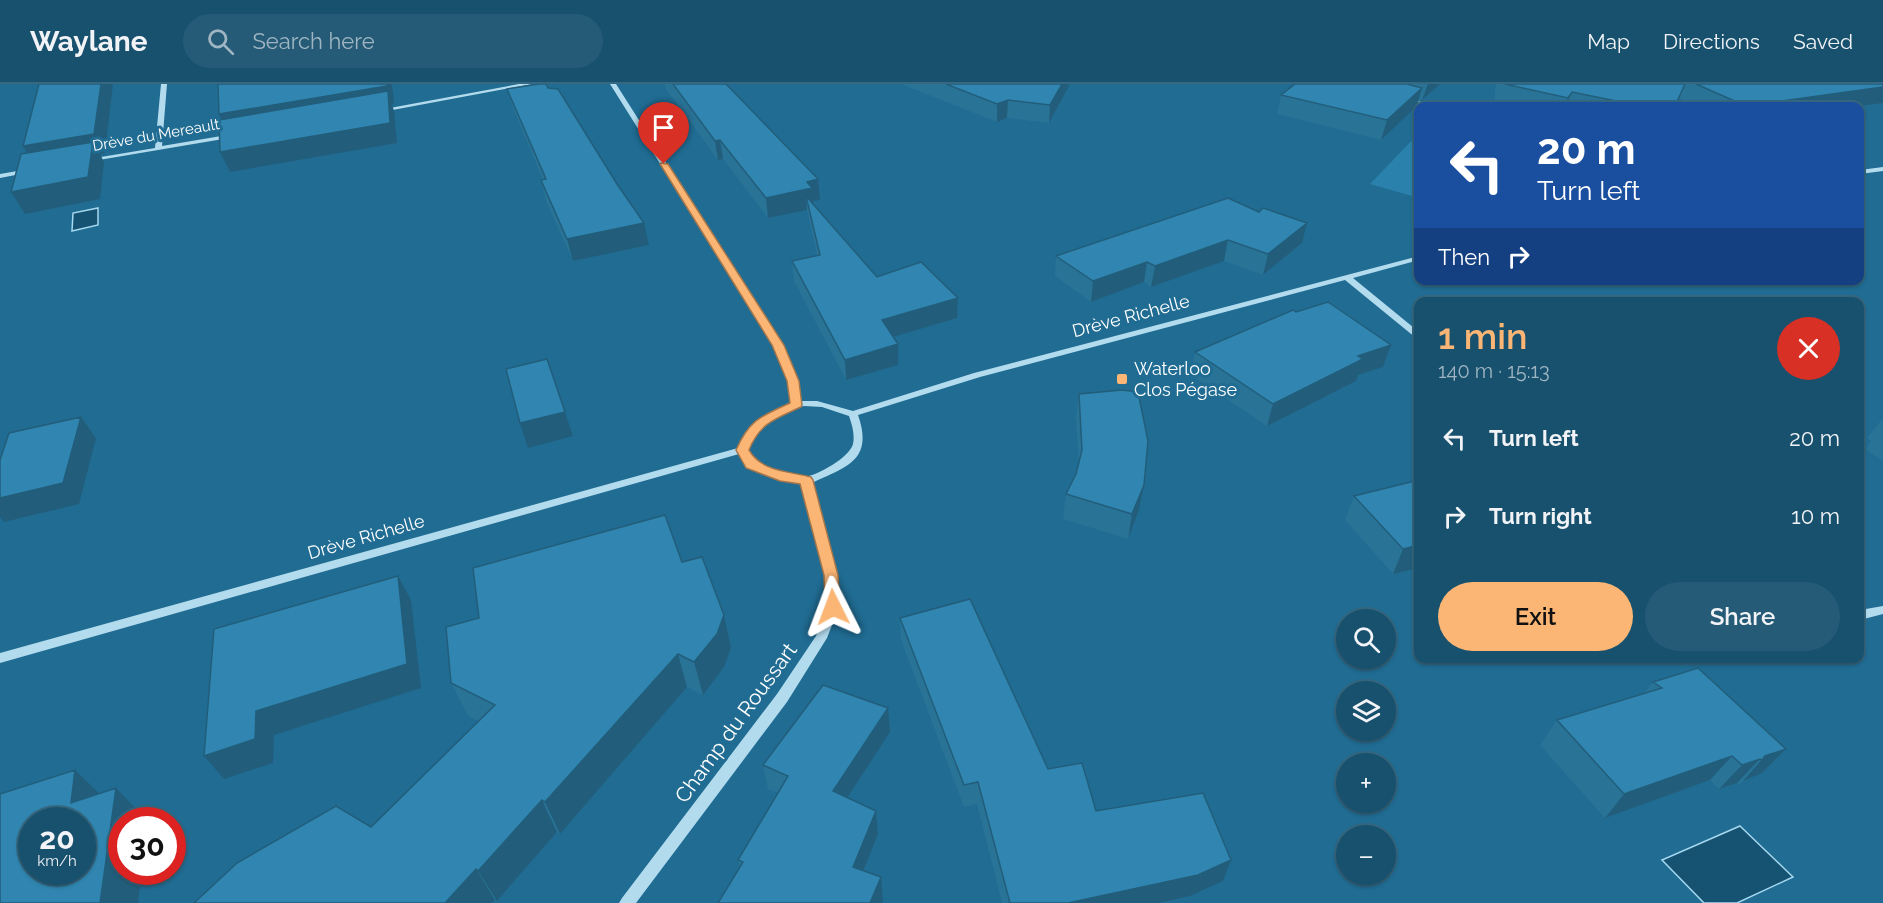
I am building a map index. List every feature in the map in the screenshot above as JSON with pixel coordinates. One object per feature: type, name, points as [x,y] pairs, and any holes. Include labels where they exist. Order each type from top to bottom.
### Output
[{"type":"street","points":[[158,149],[164,84]]},
{"type":"street","points":[[378,110],[528,84]]},
{"type":"street","points":[[613,84],[778,345],[793,381],[796,405]]},
{"type":"street","points":[[1400,99],[1414,102]]},
{"type":"street","name":"Drève du Mereault","points":[[79,162],[239,135]]},
{"type":"street","points":[[1864,171],[1883,169]]},
{"type":"street","points":[[0,176],[34,170]]},
{"type":"street","name":"Drève Richelle","points":[[853,414],[977,375],[1414,259]]},
{"type":"street","points":[[1348,278],[1414,332]]},
{"type":"street","points":[[812,403],[853,414],[858,429],[858,444],[853,456],[839,466],[806,480],[785,478],[751,465],[742,450],[750,432],[769,417],[796,405],[812,403]]},
{"type":"street","name":"Drève Richelle","points":[[0,658],[742,450]]},
{"type":"street","name":"Champ du Roussart","points":[[627,903],[782,698],[821,638],[833,607],[831,575],[806,480]]},
{"type":"street","points":[[1864,614],[1883,610]]},
{"type":"shaded area","points":[[1414,138],[1414,197],[1370,184]]},
{"type":"shaded area","points":[[98,208],[98,225],[72,231],[73,213]]},
{"type":"shaded area","points":[[1740,826],[1793,877],[1737,903],[1704,903],[1662,860]]},
{"type":"building","points":[[39,84],[101,84],[94,134],[23,146]]},
{"type":"building","points":[[218,84],[387,84],[387,86],[219,114]]},
{"type":"building","points":[[539,84],[558,89],[644,223],[567,239],[541,180],[546,179],[507,89]]},
{"type":"building","points":[[673,84],[726,84],[818,179],[807,182],[812,188],[766,198],[720,140],[715,141]]},
{"type":"building","points":[[946,84],[1062,84],[1050,105],[1008,100],[997,104]]},
{"type":"building","points":[[1295,84],[1407,84],[1422,88],[1387,120],[1281,95]]},
{"type":"building","points":[[1505,84],[1685,84],[1677,102],[1621,102],[1572,92],[1568,98]]},
{"type":"building","points":[[1696,84],[1883,84],[1883,87],[1775,102],[1737,102]]},
{"type":"building","points":[[388,91],[390,123],[220,152],[219,120]]},
{"type":"building","points":[[93,142],[88,177],[11,192],[21,154]]},
{"type":"building","points":[[806,196],[877,277],[921,262],[958,298],[882,320],[898,344],[845,360],[792,261],[820,255]]},
{"type":"building","points":[[1228,198],[1259,212],[1263,208],[1307,223],[1268,254],[1228,240],[1155,266],[1147,262],[1093,281],[1056,256]]},
{"type":"building","points":[[1328,302],[1391,345],[1358,356],[1363,359],[1273,404],[1195,352],[1293,310],[1296,312]]},
{"type":"building","points":[[547,359],[565,412],[520,423],[506,369]]},
{"type":"building","points":[[1122,390],[1138,392],[1148,441],[1144,485],[1132,514],[1066,494],[1076,474],[1082,450],[1079,394]]},
{"type":"building","points":[[81,417],[63,483],[0,498],[0,460],[9,433]]},
{"type":"building","points":[[1414,481],[1414,546],[1403,549],[1354,496]]},
{"type":"building","points":[[665,515],[682,562],[702,557],[724,615],[717,634],[694,662],[678,654],[545,802],[542,800],[478,871],[476,869],[445,903],[194,903],[237,863],[336,806],[371,827],[495,705],[451,683],[446,627],[479,618],[473,568]]},
{"type":"building","points":[[398,576],[407,664],[256,711],[255,739],[204,756],[214,629]]},
{"type":"building","points":[[970,599],[1048,769],[1082,763],[1096,811],[1203,793],[1231,860],[1198,875],[1068,903],[1010,903],[978,782],[964,785],[900,618]]},
{"type":"building","points":[[1698,668],[1786,749],[1765,756],[1762,760],[1742,765],[1732,756],[1624,794],[1557,720],[1662,688],[1653,682]]},
{"type":"building","points":[[823,685],[888,708],[833,791],[876,811],[853,867],[881,877],[870,903],[718,903],[743,862],[738,860],[788,776],[763,765]]},
{"type":"building","points":[[75,770],[71,803],[116,788],[113,807],[108,807],[108,846],[100,903],[0,903],[0,794]]},
{"type":"place","name":"Waterloo Clos Pégase","points":[[1122,379]]},
{"type":"route","points":[[664,164],[778,345],[793,381],[796,405],[769,417],[750,432],[742,450],[751,465],[768,473],[785,478],[806,480],[831,575],[833,607]]}]
